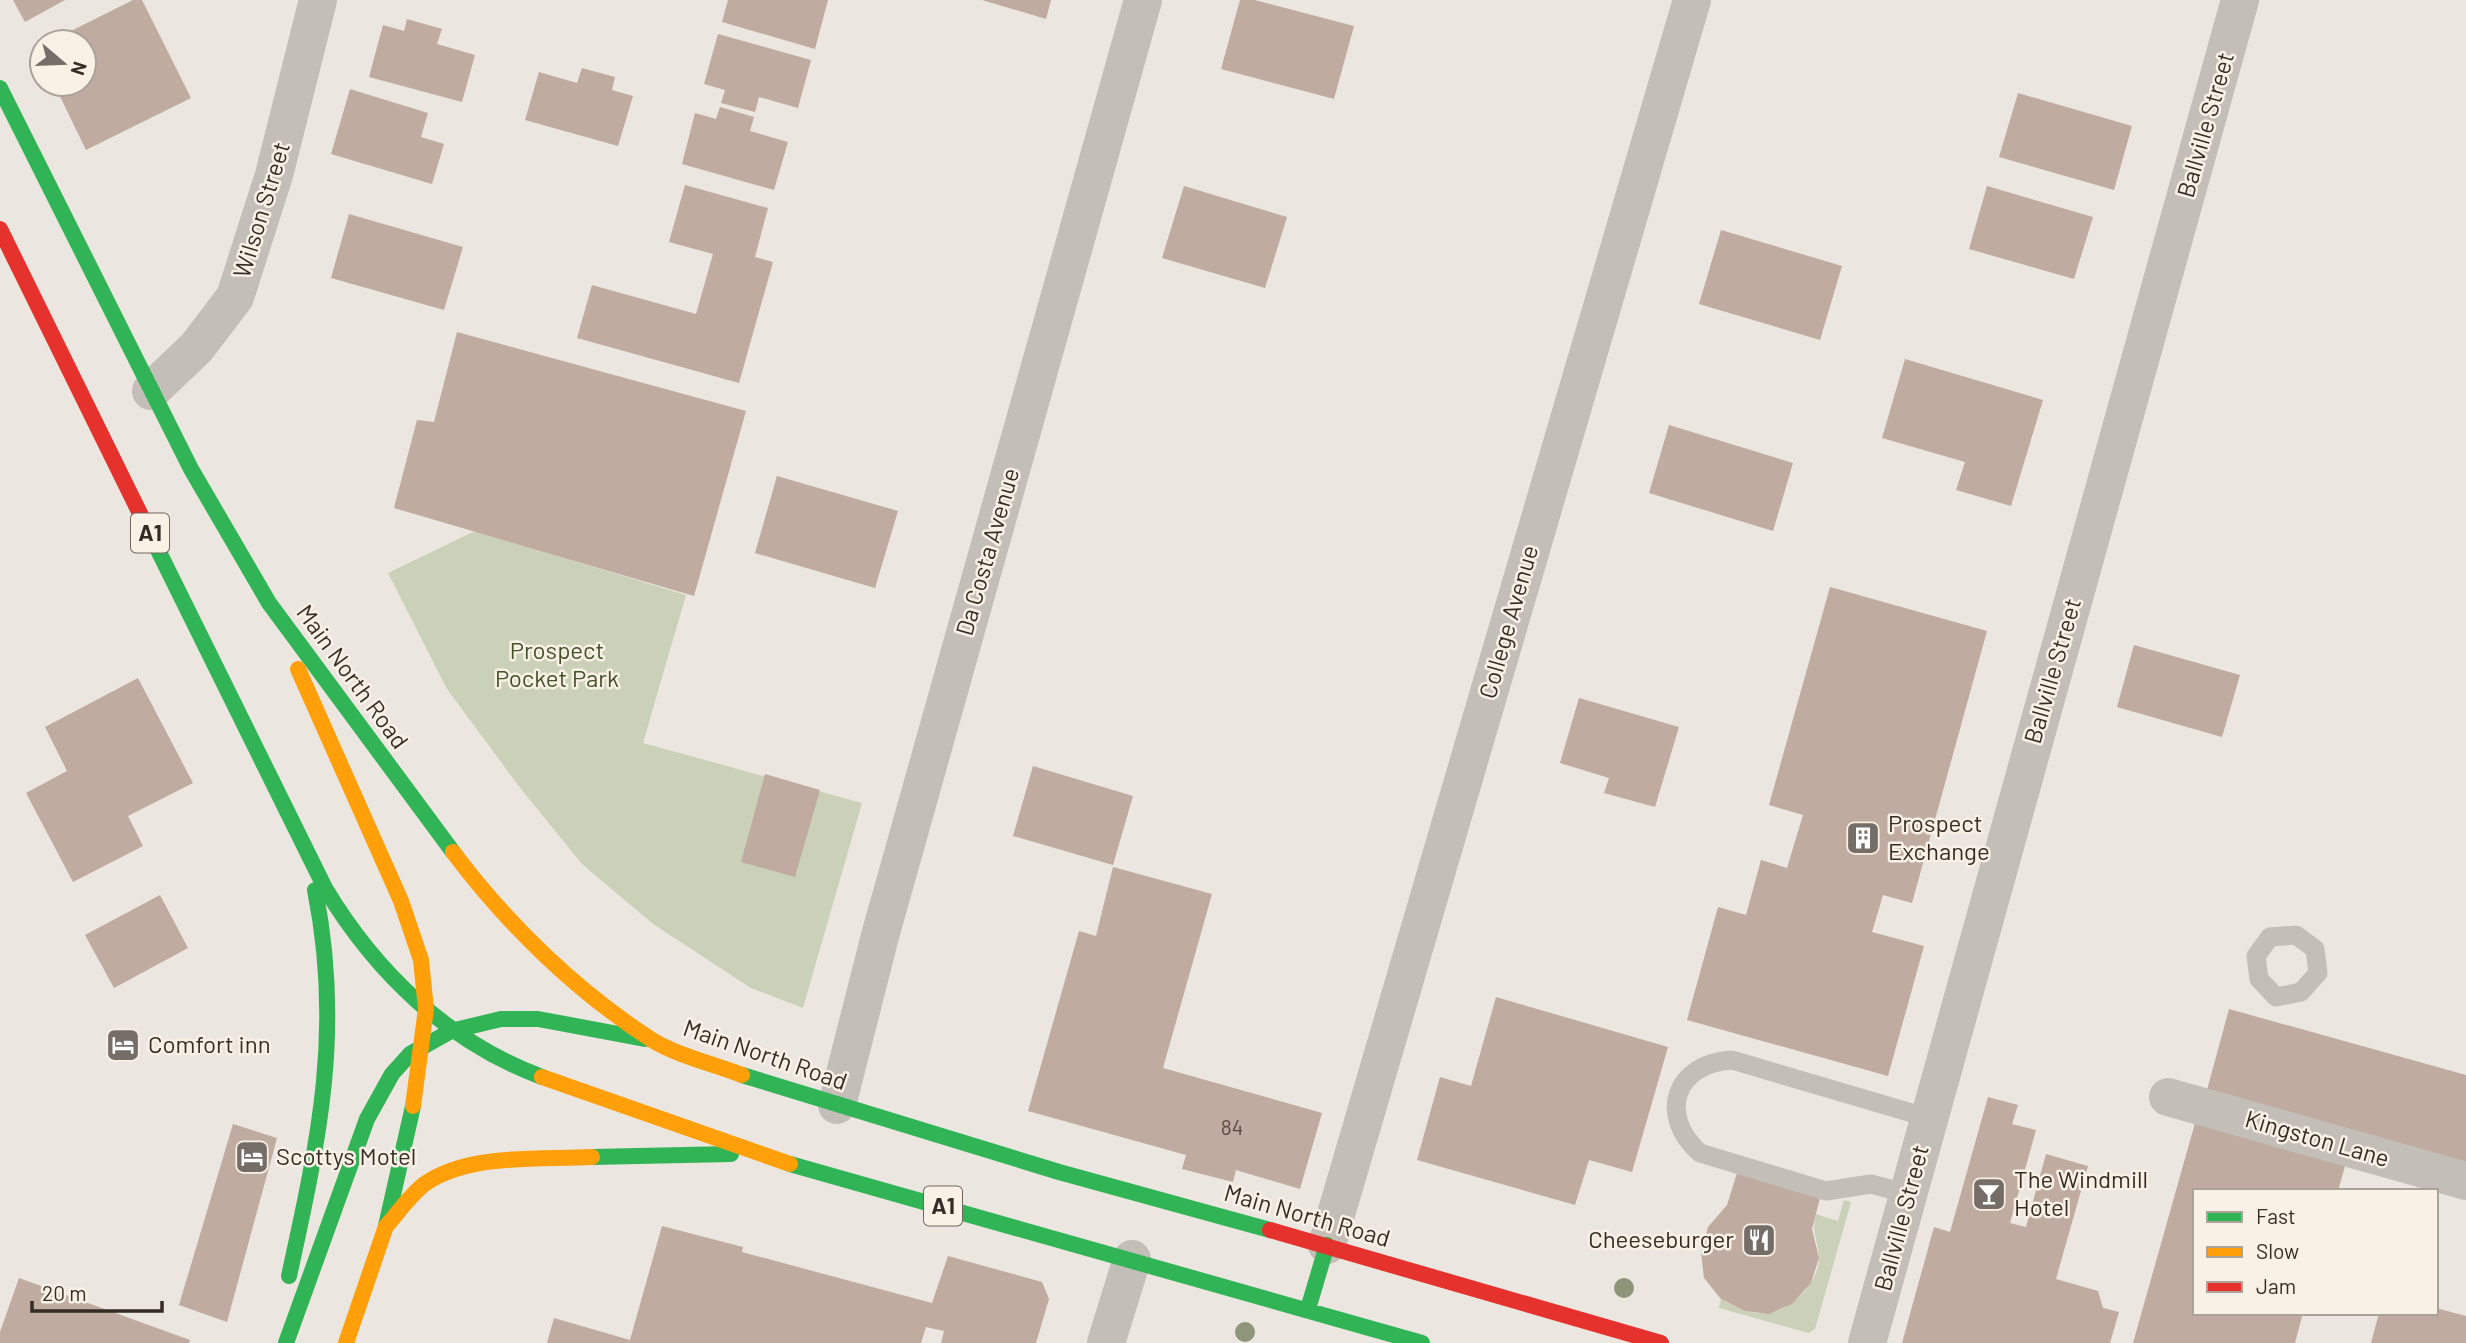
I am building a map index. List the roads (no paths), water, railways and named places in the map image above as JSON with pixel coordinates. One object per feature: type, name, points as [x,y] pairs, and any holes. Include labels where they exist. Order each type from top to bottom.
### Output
[{"type":"main road","name":"Main North Road","points":[[0,88],[191,469],[269,603],[463,865],[502,911],[567,975],[654,1041],[728,1071],[1059,1172],[1327,1245],[1661,1343]]},
{"type":"main road","name":"A1","points":[[0,229],[325,888],[351,930],[382,969],[452,1031],[542,1078],[754,1154],[1422,1343]]},
{"type":"main road","points":[[269,603],[401,901],[421,960],[426,1009],[410,1123],[386,1226],[346,1343]]},
{"type":"main road","points":[[274,1343],[321,1130],[330,1012],[327,947],[321,913],[300,837]]},
{"type":"main road","points":[[286,1343],[367,1119],[392,1074],[422,1046],[452,1031],[483,1022],[520,1018],[654,1041]]},
{"type":"main road","points":[[386,1226],[423,1185],[441,1174],[477,1164],[630,1155],[754,1154]]},
{"type":"main road","points":[[1308,1309],[1327,1245]]},
{"type":"street","name":"Wilson Street","points":[[151,391],[197,347],[236,296],[274,175],[318,0]]},
{"type":"street","name":"Da Costa Avenue","points":[[837,1105],[884,922],[1143,0]]},
{"type":"street","name":"College Avenue","points":[[1327,1245],[1692,0]]},
{"type":"street","name":"Ballville Street","points":[[1867,1343],[2240,0]]},
{"type":"street","name":"Kingston Lane","points":[[2168,1097],[2466,1181]]},
{"type":"street","points":[[1106,1343],[1132,1259]]},
{"type":"lane","points":[[1908,1194],[1871,1184],[1826,1191],[1700,1153],[1687,1142],[1679,1128],[1676,1111],[1678,1094],[1686,1079],[1699,1068],[1715,1061],[1732,1060],[1929,1118]]},
{"type":"place","name":"Prospect Exchange","points":[[1863,838]]},
{"type":"place","name":"Comfort inn","points":[[123,1045]]},
{"type":"place","name":"Scottys Motel","points":[[252,1157]]},
{"type":"place","name":"The Windmill Hotel","points":[[1989,1194]]},
{"type":"place","name":"Cheeseburger","points":[[1759,1240]]},
{"type":"park label","name":"Prospect Pocket Park","points":[[557,665]]}]
